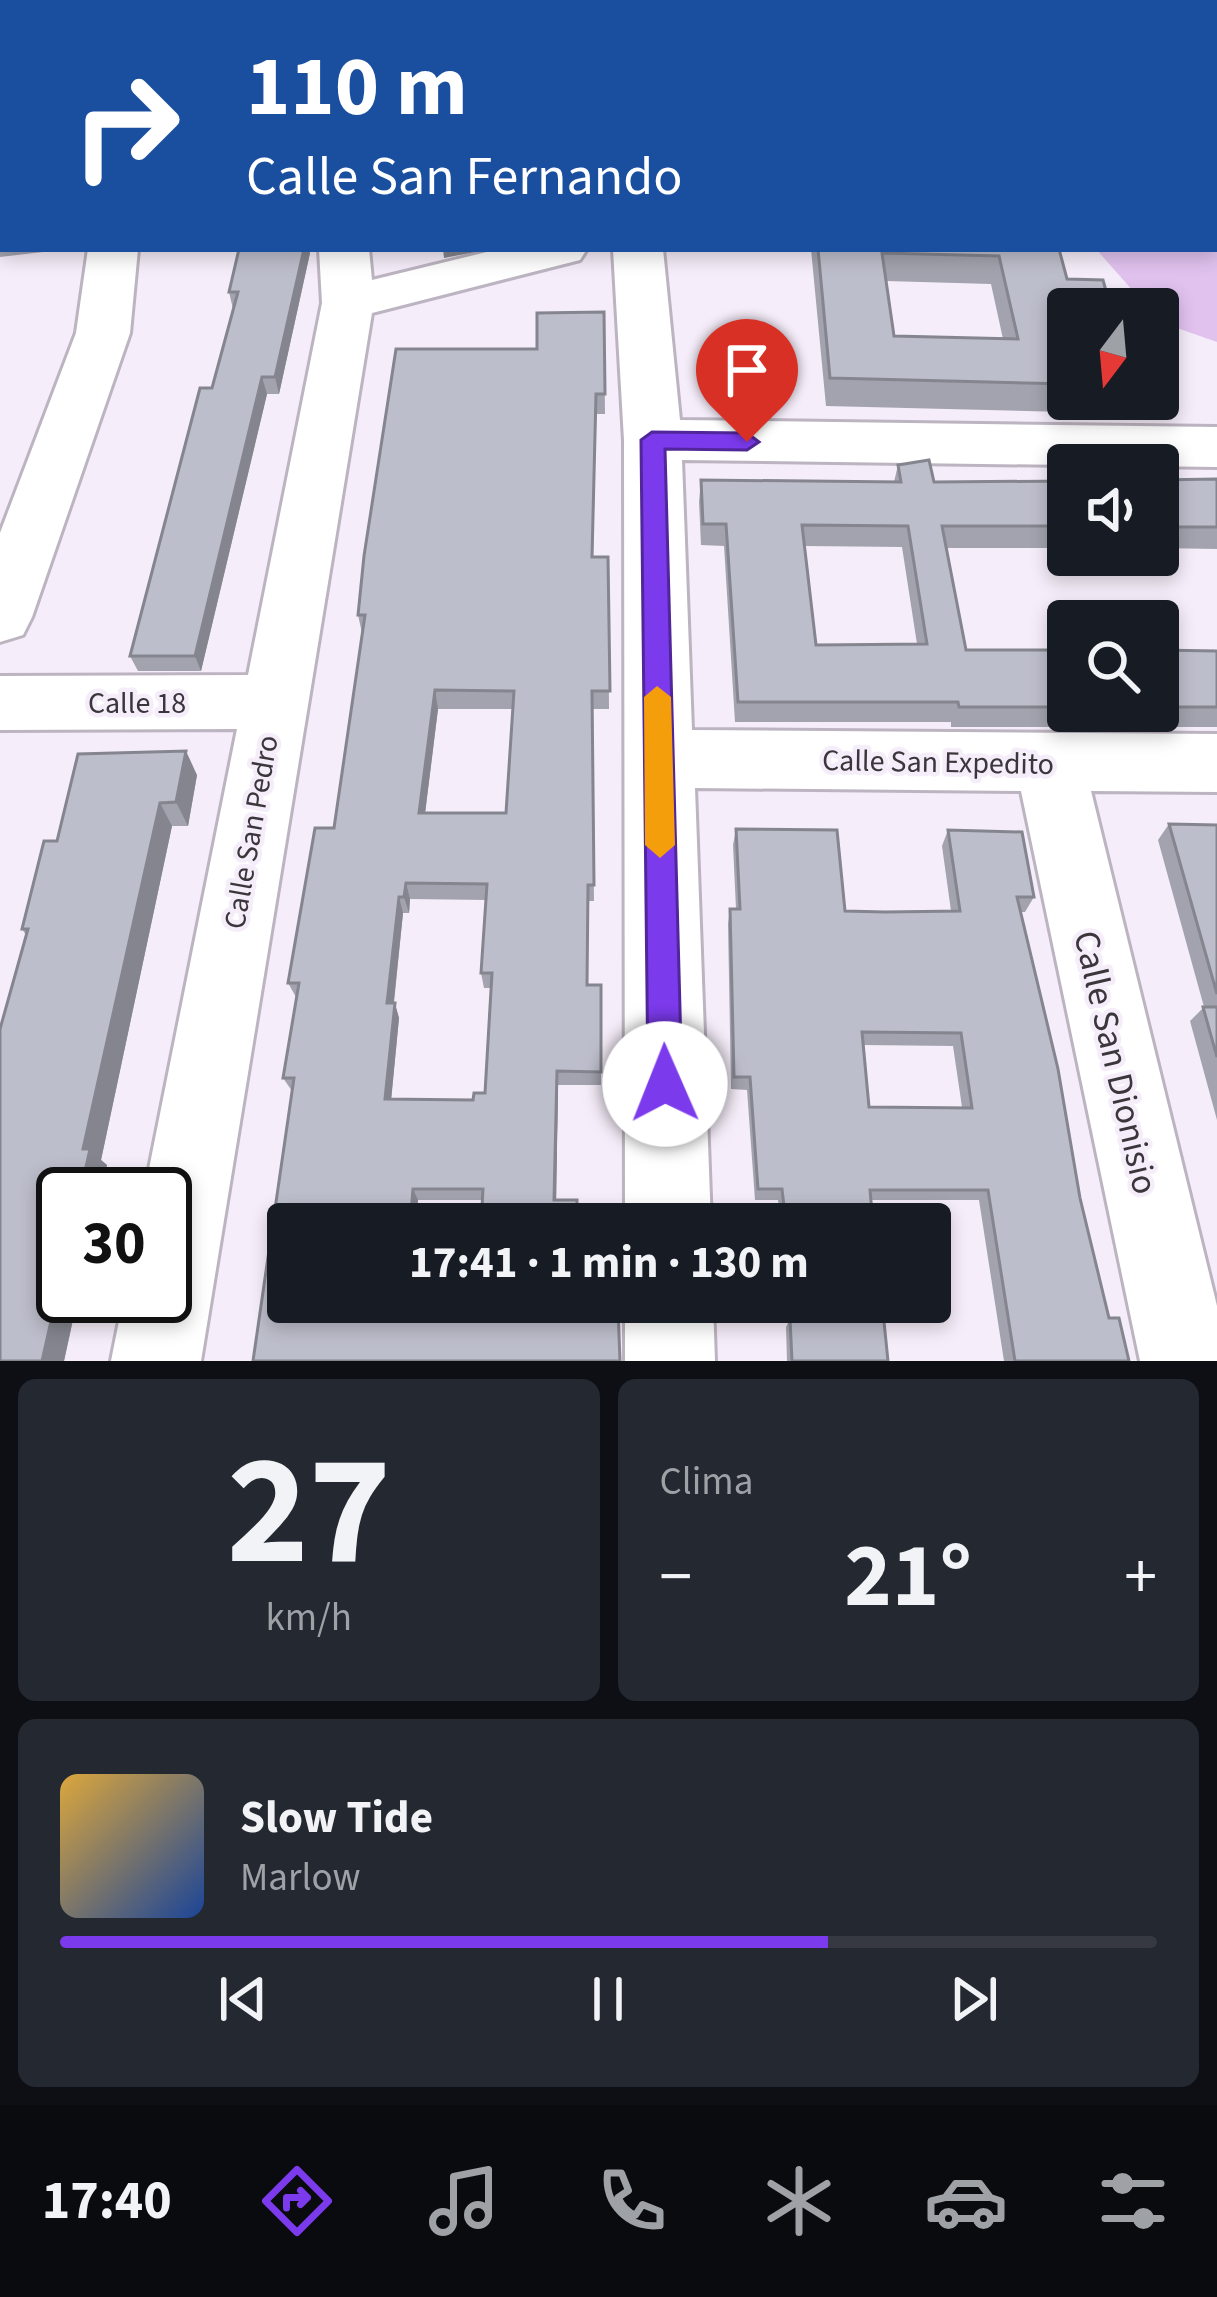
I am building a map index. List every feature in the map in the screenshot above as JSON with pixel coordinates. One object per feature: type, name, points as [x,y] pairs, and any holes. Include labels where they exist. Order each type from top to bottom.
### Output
[{"type":"street","points":[[0,617],[103,333],[113,252]]},
{"type":"street","points":[[346,276],[538,252]]},
{"type":"street","points":[[638,252],[652,440],[668,1203]]},
{"type":"street","name":"Calle San Pedro","points":[[156,1361],[346,276]]},
{"type":"street","points":[[652,440],[1217,447]]},
{"type":"street","name":"Calle 18","points":[[0,703],[274,703]]},
{"type":"street","name":"Calle San Expedito","points":[[658,759],[1217,763]]},
{"type":"street","name":"Calle San Dionisio","points":[[1050,763],[1185,1361]]},
{"type":"street","points":[[669,1323],[670,1361]]},
{"type":"shaded area","points":[[1099,252],[1217,252],[1217,342],[1179,329],[1179,288],[1130,288]]},
{"type":"building","points":[[238,252],[303,252],[275,377],[262,377],[195,656],[130,656],[200,388],[212,388],[238,292],[229,292]]},
{"type":"building","points":[[818,252],[1060,252],[1067,279],[1103,280],[1105,288],[1047,288],[1047,383],[830,378]],"holes":[[[882,253],[999,256],[1018,339],[894,336]]]},
{"type":"building","points":[[604,312],[605,394],[596,394],[592,557],[608,557],[610,691],[592,691],[594,885],[588,885],[587,985],[601,985],[601,1072],[557,1071],[554,1200],[577,1203],[482,1203],[483,1189],[413,1189],[412,1203],[276,1203],[294,1078],[283,1078],[299,983],[288,983],[315,828],[334,828],[365,615],[358,615],[364,556],[396,349],[537,349],[537,313]],"holes":[[[435,690],[514,691],[506,813],[419,813]],[[406,883],[487,884],[481,973],[492,973],[485,1093],[474,1093],[473,1100],[385,1099],[395,1003],[387,1003],[399,897],[404,897]]]},
{"type":"building","points":[[929,460],[934,482],[1047,481],[1047,526],[942,526],[966,650],[1047,650],[1047,707],[738,702],[726,524],[703,524],[701,480],[901,482],[898,465]],"holes":[[[802,525],[908,526],[927,644],[816,645]]]},
{"type":"building","points":[[1217,479],[1217,527],[1179,527],[1179,480]]},
{"type":"building","points":[[1179,650],[1217,651],[1217,707],[1179,707]]},
{"type":"building","points":[[186,751],[176,802],[160,803],[83,1149],[90,1149],[86,1167],[36,1167],[36,1323],[51,1323],[42,1361],[0,1361],[0,1029],[28,929],[22,929],[44,841],[57,841],[78,754]]},
{"type":"building","points":[[1169,824],[1217,825],[1217,994]]},
{"type":"building","points":[[736,829],[837,830],[845,911],[885,912],[960,911],[948,830],[1022,832],[1034,897],[1017,897],[1058,1069],[1080,1198],[1109,1318],[1119,1318],[1129,1361],[1015,1361],[988,1190],[870,1190],[871,1203],[784,1203],[782,1189],[758,1189],[750,1077],[734,1077],[730,909],[740,909]],"holes":[[[862,1032],[961,1033],[972,1108],[869,1107]]]},
{"type":"building","points":[[1203,1007],[1217,1007],[1217,1057]]},
{"type":"building","points":[[267,1264],[267,1323],[619,1323],[620,1361],[253,1361]]},
{"type":"building","points":[[790,1323],[884,1323],[888,1361],[792,1361]]},
{"type":"slow traffic","points":[[657,697],[660,845]]},
{"type":"route","points":[[665,1084],[652,440],[747,442]]}]
